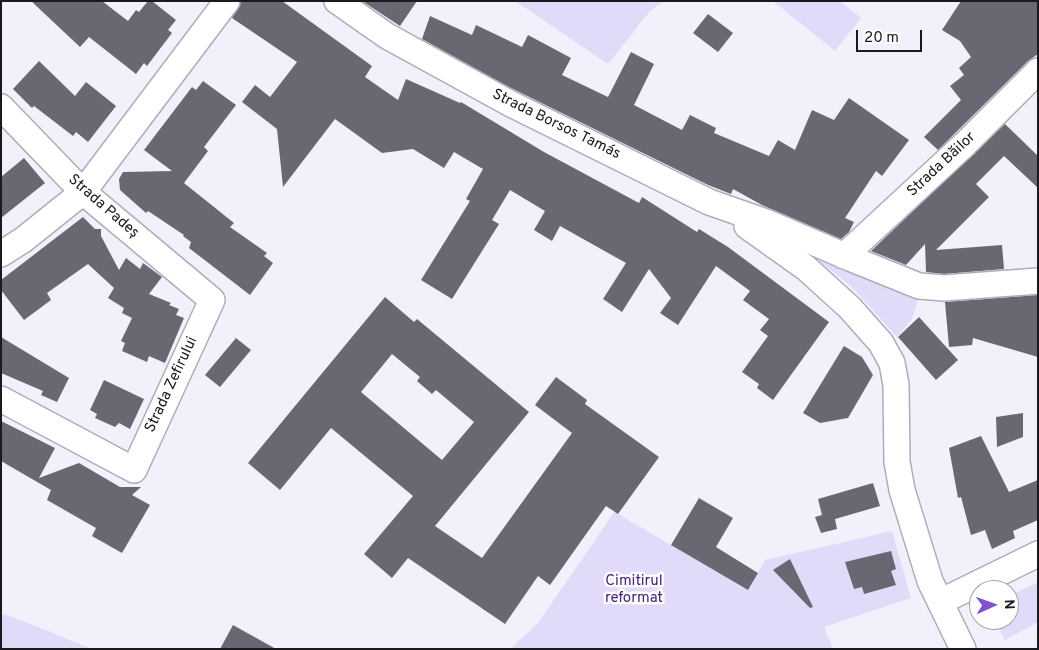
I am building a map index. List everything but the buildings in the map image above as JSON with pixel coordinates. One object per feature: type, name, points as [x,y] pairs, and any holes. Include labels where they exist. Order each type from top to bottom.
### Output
[{"type":"street","points":[[1,254],[23,240],[83,192],[226,1]]},
{"type":"street","name":"Strada Borsos Tamás","points":[[336,1],[386,36],[467,80],[709,202],[786,231],[844,256],[920,286],[944,288],[1038,281]]},
{"type":"street","name":"Strada Băilor","points":[[844,256],[965,144],[1038,71]]},
{"type":"street","name":"Strada Padeș","points":[[1,107],[83,192],[212,300]]},
{"type":"street","points":[[709,202],[762,235],[806,268],[850,308],[881,343],[892,364],[896,385],[898,462],[902,490],[918,546],[940,602],[963,649]]},
{"type":"street","name":"Strada Zefirului","points":[[1,400],[134,470],[212,300]]},
{"type":"street","points":[[940,602],[1038,554]]},
{"type":"green space","points":[[515,1],[664,1],[650,11],[608,64]]},
{"type":"green space","points":[[773,1],[840,1],[861,18],[835,51]]},
{"type":"green space","points":[[808,252],[919,297],[912,319],[897,337],[853,288]]},
{"type":"green space","name":"Cimitirul reformat","points":[[615,511],[748,590],[765,560],[892,531],[911,598],[824,627],[833,649],[510,649],[538,623]]},
{"type":"green space","points":[[1038,582],[1038,622],[1005,640],[1000,630],[1019,630],[1019,591]]},
{"type":"green space","points":[[1,613],[33,625],[92,649],[1,649]]}]
